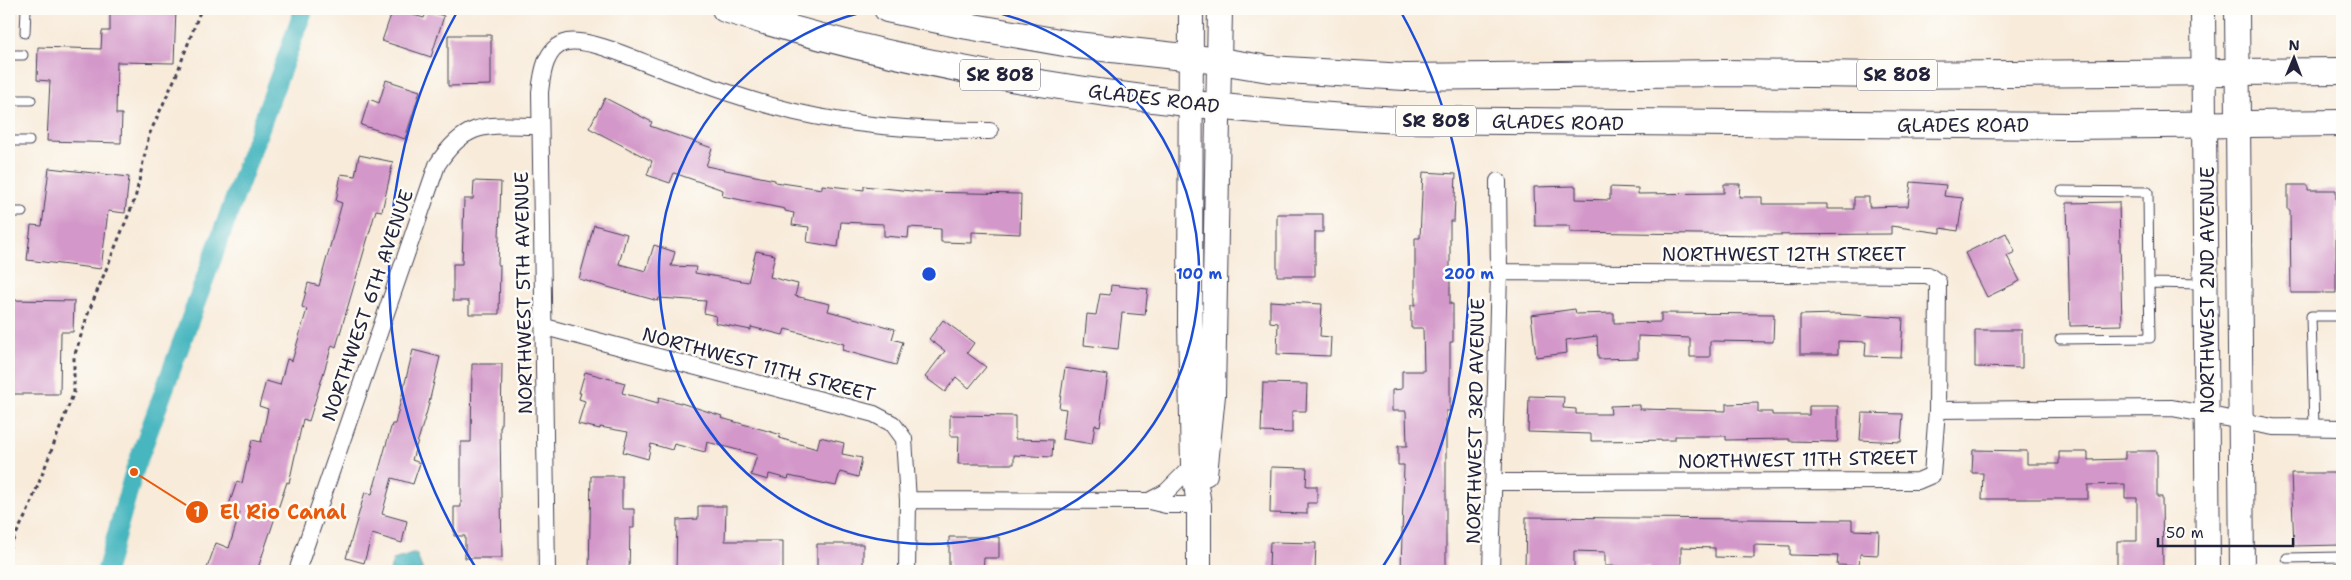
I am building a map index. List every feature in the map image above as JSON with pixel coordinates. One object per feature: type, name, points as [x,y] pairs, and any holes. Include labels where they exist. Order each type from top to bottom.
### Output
[{"type":"main road","name":"GLADES ROAD","points":[[725,9],[811,34],[922,60],[1042,82],[1191,104],[1312,116],[1420,120],[2068,126],[2342,123]]},
{"type":"main road","name":"SR 808","points":[[887,9],[962,25],[1076,45],[1220,61],[1269,69],[1405,77],[1723,73],[1888,75],[2342,71]]},
{"type":"street","points":[[1191,9],[1190,322],[1193,465],[1199,505],[1199,571]]},
{"type":"street","points":[[1199,505],[1207,467],[1213,395],[1220,9]]},
{"type":"street","name":"NORTHWEST 2ND AVENUE","points":[[2203,9],[2207,284],[2208,571]]},
{"type":"street","name":"NORTHWEST 2ND AVENUE","points":[[2240,11],[2238,124],[2242,571]]},
{"type":"street","name":"NORTHWEST 5TH AVENUE","points":[[547,571],[545,327],[540,92],[543,67],[553,51],[567,42],[584,44],[623,54],[724,91],[811,116],[846,123],[916,131],[990,131]]},
{"type":"street","name":"NORTHWEST 6TH AVENUE","points":[[297,571],[437,165],[448,148],[467,132],[486,126],[540,126]]},
{"type":"street","name":"NORTHWEST 3RD AVENUE","points":[[1491,571],[1499,272],[1498,181]]},
{"type":"street","name":"NORTHWEST 12TH STREET","points":[[1499,272],[1928,275],[1938,282],[1937,410]]},
{"type":"street","name":"NORTHWEST 11TH STREET","points":[[545,327],[874,414],[892,424],[904,439],[908,500],[906,571]]},
{"type":"street","points":[[1937,410],[2172,408],[2273,427],[2342,428]]},
{"type":"street","name":"NORTHWEST 11TH STREET","points":[[1493,482],[1918,481],[1932,475],[1937,410]]},
{"type":"street","points":[[1149,501],[1166,492],[1193,465]]},
{"type":"street","points":[[908,500],[1149,501],[1166,505],[1199,505]]},
{"type":"lane","points":[[25,33],[26,9]]},
{"type":"lane","points":[[9,56],[23,55]]},
{"type":"lane","points":[[9,100],[31,100]]},
{"type":"lane","points":[[9,141],[29,141]]},
{"type":"lane","points":[[2060,339],[2150,338],[2148,192],[2062,191]]},
{"type":"lane","points":[[9,212],[22,212]]},
{"type":"lane","points":[[2149,283],[2207,284]]},
{"type":"lane","points":[[2314,428],[2312,316],[2342,316]]},
{"type":"lane","points":[[2287,558],[2342,557]]},
{"type":"path","points":[[9,548],[28,511],[74,392],[74,357],[89,311],[135,199],[149,135],[176,76],[201,9]]},
{"type":"water","points":[[416,553],[423,571],[390,571],[393,560]]},
{"type":"building","points":[[110,9],[176,9],[174,63],[117,62],[116,114],[122,114],[121,143],[47,141],[50,81],[37,80],[38,47],[101,49],[102,31],[110,31]]},
{"type":"building","points":[[393,9],[424,18],[427,11],[444,16],[431,57],[382,41]]},
{"type":"building","points":[[448,35],[491,35],[491,85],[448,86]]},
{"type":"building","points":[[386,80],[420,91],[405,139],[361,125],[369,99],[379,103]]},
{"type":"building","points":[[605,98],[652,122],[650,126],[712,148],[706,166],[775,180],[775,182],[822,189],[822,185],[864,190],[864,186],[921,192],[1021,194],[1020,234],[972,232],[972,243],[941,242],[941,229],[909,227],[908,238],[884,236],[884,224],[841,222],[838,247],[807,242],[809,227],[792,225],[794,213],[785,211],[785,209],[722,196],[723,190],[674,173],[670,183],[647,175],[652,161],[589,128]]},
{"type":"building","points":[[359,155],[393,162],[382,211],[376,210],[336,347],[332,345],[309,421],[303,419],[289,483],[287,482],[257,571],[206,571],[216,543],[229,548],[240,512],[228,508],[237,481],[242,483],[252,440],[261,442],[268,409],[259,406],[266,381],[280,385],[287,359],[292,361],[307,309],[302,307],[308,283],[319,286],[342,203],[336,201],[341,174],[355,176]]},
{"type":"building","points":[[49,168],[129,177],[125,213],[108,211],[101,269],[27,260],[31,225],[42,226]]},
{"type":"building","points":[[1423,172],[1456,174],[1454,221],[1450,221],[1450,304],[1453,304],[1453,342],[1450,342],[1450,411],[1446,411],[1446,571],[1401,571],[1404,465],[1398,465],[1398,446],[1407,446],[1406,411],[1392,411],[1392,390],[1402,389],[1402,371],[1424,371],[1423,328],[1411,328],[1411,305],[1415,305],[1415,238],[1420,238]]},
{"type":"building","points":[[474,181],[501,182],[498,265],[500,265],[499,314],[469,314],[469,301],[453,301],[453,264],[462,264],[464,199],[473,199]]},
{"type":"building","points":[[1911,182],[1946,185],[1944,196],[1963,198],[1958,231],[1941,228],[1941,233],[1891,226],[1891,234],[1761,235],[1570,232],[1570,226],[1535,226],[1534,187],[1576,186],[1576,199],[1610,200],[1610,187],[1638,188],[1638,194],[1724,193],[1724,184],[1740,184],[1739,197],[1762,197],[1762,204],[1827,204],[1827,209],[1854,209],[1854,197],[1869,197],[1869,207],[1908,206]]},
{"type":"building","points":[[2288,185],[2308,185],[2308,190],[2336,190],[2336,293],[2291,293]]},
{"type":"building","points":[[2119,202],[2122,325],[2070,326],[2067,203]]},
{"type":"building","points":[[1277,214],[1323,214],[1323,232],[1315,232],[1315,276],[1277,276]]},
{"type":"building","points":[[594,225],[627,234],[619,264],[646,271],[654,245],[675,252],[671,266],[696,267],[695,273],[748,282],[756,251],[775,255],[770,277],[798,284],[795,296],[830,304],[828,311],[895,329],[892,339],[903,342],[896,365],[842,350],[844,344],[785,329],[783,335],[751,327],[751,330],[715,323],[716,316],[704,313],[706,301],[659,298],[658,301],[579,279]]},
{"type":"building","points":[[2006,233],[2015,252],[2007,256],[2020,281],[1987,297],[1965,253]]},
{"type":"building","points":[[1111,285],[1148,289],[1145,315],[1122,313],[1118,349],[1084,345],[1087,314],[1096,315],[1100,294],[1110,295]]},
{"type":"building","points":[[9,300],[74,301],[73,332],[61,332],[60,394],[9,394]]},
{"type":"building","points":[[1270,301],[1322,304],[1320,336],[1331,337],[1330,356],[1277,354],[1278,323],[1270,322]]},
{"type":"building","points":[[1575,309],[1576,314],[1614,313],[1614,323],[1661,322],[1661,313],[1774,314],[1773,342],[1710,341],[1710,357],[1690,357],[1690,338],[1638,336],[1638,358],[1598,359],[1597,336],[1566,340],[1567,353],[1536,357],[1531,315]]},
{"type":"building","points":[[1837,314],[1903,318],[1901,357],[1865,356],[1866,342],[1838,341],[1838,354],[1800,354],[1800,315]]},
{"type":"building","points":[[943,320],[974,343],[967,353],[986,367],[969,388],[956,377],[945,392],[925,377],[945,351],[929,339]]},
{"type":"building","points":[[1975,330],[2022,330],[2022,368],[1975,367]]},
{"type":"building","points":[[413,350],[440,357],[427,411],[412,460],[420,463],[413,484],[392,478],[382,514],[407,521],[402,543],[372,534],[364,563],[346,558],[365,492],[372,494],[392,424],[395,424]]},
{"type":"building","points":[[472,364],[502,364],[500,427],[502,558],[465,558],[465,536],[454,536],[454,507],[461,507],[461,442],[471,442]]},
{"type":"building","points":[[1065,368],[1108,375],[1100,426],[1095,425],[1092,444],[1062,439],[1066,409],[1059,408]]},
{"type":"building","points":[[585,372],[625,383],[622,393],[658,403],[659,397],[684,404],[722,416],[721,418],[781,435],[779,438],[817,449],[820,437],[844,443],[842,454],[862,458],[858,477],[840,472],[836,486],[789,476],[788,479],[769,474],[768,480],[751,475],[757,455],[707,442],[705,452],[674,444],[672,450],[651,444],[648,459],[623,452],[628,432],[578,424],[585,401],[579,399],[581,393],[579,393]]},
{"type":"building","points":[[1263,383],[1307,384],[1306,411],[1292,411],[1292,433],[1261,432]]},
{"type":"building","points":[[1529,396],[1564,397],[1563,408],[1576,409],[1576,414],[1611,414],[1610,406],[1640,405],[1640,409],[1726,411],[1726,404],[1758,403],[1758,412],[1772,412],[1772,415],[1809,415],[1809,406],[1838,406],[1838,439],[1837,442],[1789,441],[1789,439],[1726,440],[1726,436],[1675,436],[1675,440],[1591,441],[1591,434],[1528,432]]},
{"type":"building","points":[[1862,413],[1903,414],[1901,442],[1860,440]]},
{"type":"building","points":[[950,415],[1015,416],[1015,439],[1053,440],[1052,457],[1014,455],[1014,464],[958,464],[959,436],[950,436]]},
{"type":"building","points":[[1973,450],[2027,451],[2027,464],[2059,464],[2059,452],[2088,452],[2088,460],[2125,459],[2125,451],[2157,451],[2157,497],[2162,497],[2163,569],[2117,570],[2117,541],[2137,541],[2137,498],[2125,498],[2125,484],[2088,485],[2088,499],[1982,499],[1983,473],[1972,473]]},
{"type":"building","points":[[1271,467],[1307,468],[1306,486],[1317,486],[1317,503],[1307,503],[1307,514],[1270,513]]},
{"type":"building","points":[[2291,473],[2342,473],[2342,545],[2294,546]]},
{"type":"building","points":[[591,476],[622,476],[622,509],[634,509],[634,528],[630,528],[629,571],[589,571]]},
{"type":"building","points":[[698,506],[726,506],[725,541],[783,541],[783,571],[676,571],[677,520],[698,519]]},
{"type":"building","points":[[1526,517],[1852,520],[1852,530],[1879,531],[1878,555],[1860,554],[1859,566],[1837,565],[1838,556],[1790,555],[1790,546],[1754,545],[1754,558],[1715,557],[1715,548],[1681,547],[1681,570],[1650,570],[1650,567],[1605,566],[1605,552],[1574,551],[1574,570],[1525,569]]},
{"type":"building","points":[[949,537],[999,537],[999,558],[984,558],[983,571],[949,571]]},
{"type":"building","points":[[1270,542],[1316,543],[1315,571],[1274,571],[1274,567],[1269,567]]},
{"type":"building","points":[[817,544],[863,544],[863,571],[817,571]]},
{"type":"waterway","points":[[106,571],[134,472],[304,9]]},
{"type":"place","name":"El Rio Canal","points":[[134,472]]}]
